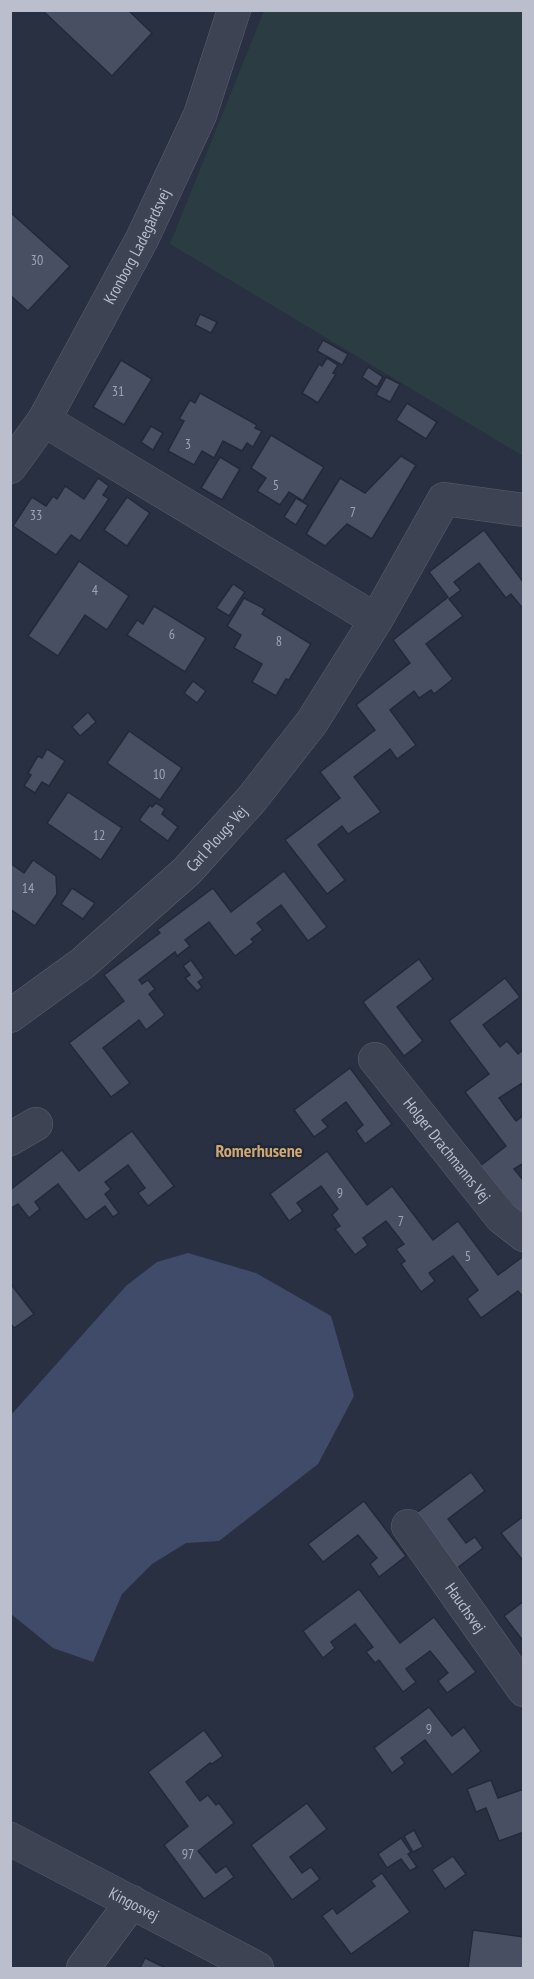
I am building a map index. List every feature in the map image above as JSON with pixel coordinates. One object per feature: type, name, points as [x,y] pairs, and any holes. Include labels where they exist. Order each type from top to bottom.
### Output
[{"type":"street","name":"Kronborg Ladegårdsvej","points":[[10,467],[44,420],[142,239],[200,115],[234,10]]},
{"type":"street","points":[[44,420],[376,620]]},
{"type":"street","name":"Carl Plougs Vej","points":[[10,1016],[83,963],[187,871],[251,800],[312,722],[376,620],[444,499],[524,510]]},
{"type":"street","name":"Holger Drachmanns Vej","points":[[375,1059],[501,1217],[524,1235]]},
{"type":"street","name":"Hauchsvej","points":[[408,1526],[524,1690]]},
{"type":"street","name":"Kingosvej","points":[[10,1839],[257,1968]]},
{"type":"street","points":[[83,1968],[132,1902]]},
{"type":"shaded area","points":[[264,11],[523,11],[523,456],[170,244]]},
{"type":"water","points":[[188,1253],[256,1273],[331,1316],[354,1396],[318,1464],[219,1541],[186,1543],[152,1564],[122,1594],[93,1662],[53,1648],[11,1614],[11,1415],[126,1286],[157,1262]]},
{"type":"building","points":[[42,10],[128,10],[152,33],[112,76]]},
{"type":"building","points":[[10,212],[70,266],[28,311],[10,295]]},
{"type":"building","points":[[200,314],[217,322],[211,333],[195,325]]},
{"type":"building","points":[[323,340],[348,354],[342,365],[317,351]]},
{"type":"building","points":[[327,358],[338,365],[333,373],[336,374],[318,403],[302,393],[319,364],[322,366]]},
{"type":"building","points":[[121,360],[152,379],[124,425],[93,407]]},
{"type":"building","points":[[368,367],[383,377],[377,387],[362,377]]},
{"type":"building","points":[[386,377],[400,384],[390,402],[376,395]]},
{"type":"building","points":[[200,393],[257,425],[255,428],[262,431],[253,447],[247,443],[242,451],[223,441],[214,458],[202,451],[194,465],[168,451],[184,421],[179,419],[190,400],[195,403]]},
{"type":"building","points":[[407,403],[437,422],[426,439],[396,420]]},
{"type":"building","points":[[151,426],[163,433],[153,450],[141,442]]},
{"type":"building","points":[[271,435],[324,467],[303,501],[289,492],[280,505],[257,491],[266,478],[251,468]]},
{"type":"building","points":[[401,456],[416,465],[372,539],[347,524],[325,546],[306,534],[340,478],[365,493]]},
{"type":"building","points":[[220,457],[240,469],[222,500],[201,488]]},
{"type":"building","points":[[98,478],[109,486],[103,495],[109,499],[80,541],[71,535],[56,555],[13,526],[32,497],[46,506],[53,496],[57,499],[65,486],[84,499]]},
{"type":"building","points":[[127,497],[150,513],[127,546],[104,530]]},
{"type":"building","points":[[296,498],[308,505],[296,525],[284,517]]},
{"type":"building","points":[[484,530],[524,583],[524,610],[511,594],[506,598],[479,563],[454,582],[461,590],[449,599],[463,616],[426,644],[453,679],[434,694],[431,690],[419,698],[414,691],[390,710],[416,745],[397,759],[390,749],[354,777],[381,812],[348,834],[342,826],[318,845],[345,880],[327,894],[285,840],[340,798],[320,772],[375,730],[356,705],[410,663],[393,640],[448,597],[429,572]]},
{"type":"building","points":[[79,561],[129,596],[107,630],[85,615],[58,656],[28,636]]},
{"type":"building","points":[[233,584],[245,592],[229,616],[216,608]]},
{"type":"building","points":[[244,598],[265,609],[262,614],[311,644],[289,680],[286,679],[276,696],[252,682],[262,664],[234,648],[241,635],[227,626]]},
{"type":"building","points":[[154,606],[206,638],[185,672],[127,635],[137,620],[143,624]]},
{"type":"building","points":[[193,681],[206,691],[197,703],[184,693]]},
{"type":"building","points":[[88,712],[96,722],[80,736],[72,727]]},
{"type":"building","points":[[129,731],[182,768],[160,800],[107,763]]},
{"type":"building","points":[[47,749],[65,761],[49,786],[42,782],[35,793],[24,786],[31,775],[28,773],[38,756],[42,758]]},
{"type":"building","points":[[68,792],[122,828],[101,860],[47,823]]},
{"type":"building","points":[[156,803],[165,809],[162,814],[178,827],[168,841],[139,820],[150,805],[152,807]]},
{"type":"building","points":[[33,860],[56,876],[57,894],[35,926],[10,909],[10,863],[24,873]]},
{"type":"building","points":[[284,871],[327,927],[308,941],[281,905],[257,923],[263,930],[251,939],[254,942],[235,956],[209,922],[185,940],[190,946],[177,956],[175,952],[139,980],[142,984],[148,980],[155,989],[149,994],[165,1015],[146,1030],[139,1020],[103,1048],[130,1083],[111,1097],[69,1043],[124,1001],[104,975],[160,933],[157,930],[213,888],[231,912]]},
{"type":"building","points":[[72,888],[95,903],[83,919],[61,904]]},
{"type":"building","points":[[419,959],[433,979],[397,1007],[423,1041],[404,1056],[363,1002]]},
{"type":"building","points":[[191,960],[204,978],[198,982],[202,987],[197,991],[185,978],[190,975],[183,966]]},
{"type":"building","points":[[505,978],[520,997],[483,1025],[500,1047],[507,1041],[518,1054],[522,1051],[524,1053],[524,1082],[499,1098],[516,1121],[524,1115],[524,1163],[514,1169],[524,1181],[524,1219],[480,1166],[506,1146],[465,1092],[489,1074],[449,1021]]},
{"type":"building","points":[[350,1068],[392,1124],[365,1144],[356,1131],[363,1125],[346,1102],[322,1120],[328,1127],[314,1137],[294,1110]]},
{"type":"building","points":[[132,1131],[174,1186],[148,1206],[138,1193],[145,1188],[128,1165],[105,1182],[111,1189],[105,1194],[119,1213],[113,1217],[105,1206],[86,1220],[58,1184],[35,1202],[40,1209],[29,1218],[18,1204],[10,1209],[10,1190],[62,1150],[79,1171]]},
{"type":"building","points":[[327,1151],[367,1205],[392,1186],[433,1240],[458,1221],[498,1275],[524,1256],[524,1298],[518,1291],[481,1318],[467,1299],[478,1290],[453,1256],[429,1273],[435,1281],[421,1292],[401,1264],[405,1261],[396,1249],[404,1244],[386,1221],[363,1238],[368,1245],[355,1255],[335,1229],[340,1226],[332,1215],[338,1209],[321,1186],[297,1203],[303,1211],[289,1221],[270,1194]]},
{"type":"building","points":[[10,1283],[34,1314],[14,1328],[10,1323]]},
{"type":"building","points":[[471,1472],[485,1491],[448,1519],[466,1543],[475,1537],[483,1548],[456,1569],[415,1514]]},
{"type":"building","points":[[364,1501],[406,1556],[379,1577],[370,1564],[377,1558],[358,1535],[323,1562],[308,1544]]},
{"type":"building","points":[[524,1516],[524,1562],[501,1533]]},
{"type":"building","points":[[359,1589],[400,1643],[434,1617],[476,1672],[447,1693],[438,1681],[448,1673],[430,1651],[406,1669],[416,1682],[403,1692],[379,1660],[375,1663],[366,1652],[373,1647],[355,1624],[331,1642],[335,1648],[323,1658],[303,1631]]},
{"type":"building","points":[[524,1601],[524,1642],[504,1616]]},
{"type":"building","points":[[429,1707],[452,1736],[464,1727],[481,1751],[452,1775],[425,1740],[401,1758],[405,1763],[392,1773],[374,1748]]},
{"type":"building","points":[[204,1730],[223,1756],[186,1782],[200,1801],[208,1795],[216,1805],[219,1803],[234,1823],[198,1851],[216,1873],[226,1866],[234,1877],[204,1899],[164,1845],[188,1826],[148,1772]]},
{"type":"building","points":[[491,1780],[498,1798],[524,1789],[524,1832],[499,1841],[486,1808],[476,1812],[467,1789]]},
{"type":"building","points":[[307,1803],[327,1829],[290,1857],[302,1873],[311,1867],[320,1879],[292,1900],[251,1845]]},
{"type":"building","points":[[414,1830],[423,1847],[413,1852],[404,1836]]},
{"type":"building","points":[[401,1838],[411,1852],[408,1854],[417,1867],[410,1871],[401,1859],[387,1868],[378,1854]]},
{"type":"building","points":[[453,1856],[466,1874],[445,1889],[432,1870]]},
{"type":"building","points":[[382,1873],[410,1912],[351,1954],[322,1916],[333,1908],[337,1914],[375,1886],[371,1881]]},
{"type":"building","points":[[473,1930],[524,1937],[524,1968],[468,1968]]},
{"type":"building","points":[[145,1958],[166,1968],[140,1968]]},
{"type":"district","name":"Romerhusene","points":[[259,1150]]}]
